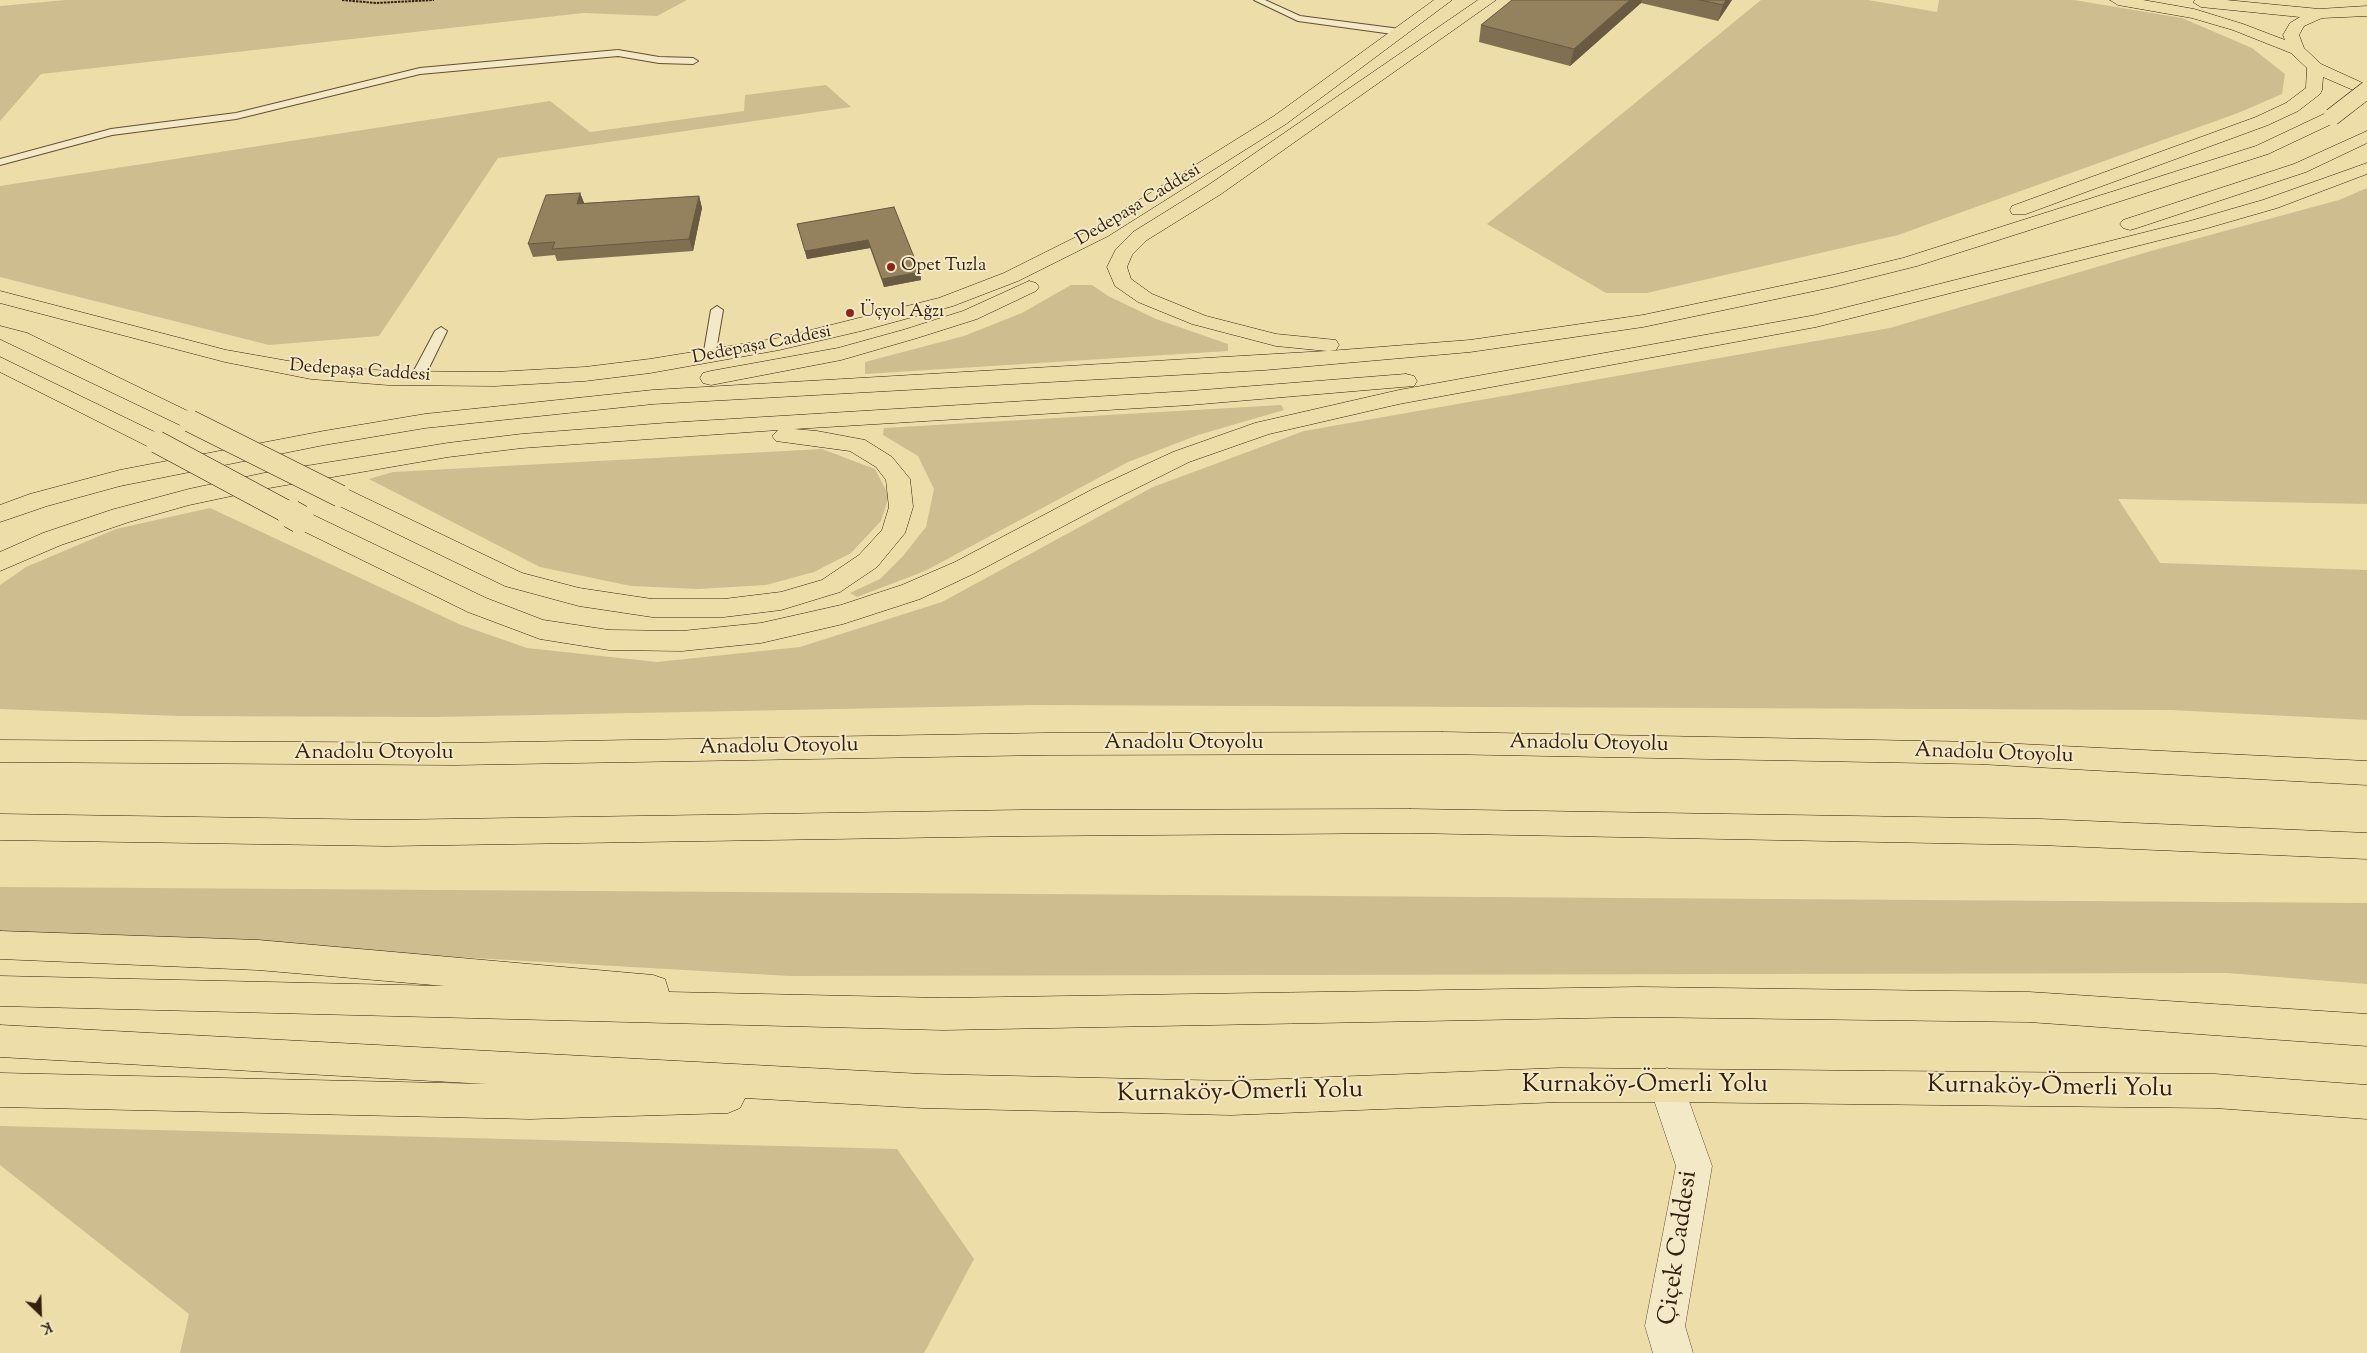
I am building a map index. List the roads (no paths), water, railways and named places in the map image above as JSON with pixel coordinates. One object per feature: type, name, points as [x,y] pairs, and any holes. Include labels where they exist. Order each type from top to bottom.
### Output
[{"type":"main road","name":"Dedepaşa Caddesi","points":[[0,297],[244,360],[311,372],[417,378],[495,378],[585,374],[709,357],[854,327],[946,302],[1011,277],[1101,232],[1280,120],[1444,0]]},
{"type":"main road","name":"Dedepaşa Caddesi","points":[[1488,0],[1214,190],[1140,236],[1123,253],[1117,267],[1122,282],[1145,298],[1199,320],[1276,340],[1313,344],[1356,345],[1537,336]]},
{"type":"main road","points":[[2118,0],[2194,14],[2238,27],[2297,50],[2316,66],[2346,83],[2367,90]]},
{"type":"main road","points":[[2186,0],[2319,14]]},
{"type":"main road","points":[[2297,50],[2291,35],[2298,23],[2319,14],[2359,7]]},
{"type":"main road","points":[[1742,301],[1889,257],[2262,121],[2292,107],[2314,90],[2316,66]]},
{"type":"main road","points":[[426,421],[653,397],[1265,363],[1470,346],[1644,321],[1742,301],[1910,262],[2008,232],[2262,150],[2332,117],[2367,90]]},
{"type":"main road","points":[[1889,303],[2300,168],[2367,136]]},
{"type":"main road","points":[[0,364],[157,442],[300,519],[478,605],[540,629],[609,640],[682,641],[761,633],[844,614],[911,592],[964,568],[1102,495],[1181,457],[1263,428],[1399,397],[1740,336],[1889,303],[2224,217],[2270,204],[2367,168]]},
{"type":"main road","points":[[0,514],[39,500],[120,478],[324,438],[764,370],[840,354],[970,314],[1021,292],[1064,267],[1184,180]]},
{"type":"main road","points":[[0,332],[19,338],[514,580],[579,597],[652,608],[724,608],[771,602],[831,586],[868,562],[893,533],[902,508],[898,479],[884,462],[857,445],[817,438],[706,435],[522,441]]},
{"type":"main road","points":[[0,562],[52,539],[120,516],[189,497],[375,461],[522,441],[800,420],[1190,398],[1364,385],[1480,374],[1740,336]]},
{"type":"main road","name":"Anadolu Otoyolu","points":[[0,751],[455,754],[1046,744],[1442,743],[1745,746],[1979,753],[2367,773]]},
{"type":"main road","points":[[0,827],[387,833],[1032,823],[1410,821],[1792,826],[2040,832],[2367,846]]},
{"type":"main road","points":[[0,945],[258,956],[943,1014]]},
{"type":"main road","points":[[0,991],[943,1014],[1638,1002],[2029,1007],[2367,1030]]},
{"type":"main road","points":[[0,1041],[922,1091]]},
{"type":"main road","name":"Kurnaköy-Ömerli Yolu","points":[[922,1091],[1231,1098],[1560,1085],[2215,1091],[2367,1102]]},
{"type":"main road","points":[[0,1090],[530,1102],[922,1091]]},
{"type":"street","name":"Çiçek Caddesi","points":[[1667,1086],[1694,1166],[1665,1326],[1673,1353]]},
{"type":"lane","points":[[1258,0],[1298,18],[1400,32]]},
{"type":"lane","points":[[0,162],[111,132],[236,116],[420,71],[618,53],[659,60],[693,61]]},
{"type":"lane","points":[[709,357],[717,310]]},
{"type":"lane","points":[[417,378],[441,331]]},
{"type":"place","name":"Opet Tuzla","points":[[891,267]]},
{"type":"place","name":"Üçyol Ağzı","points":[[850,313]]}]
